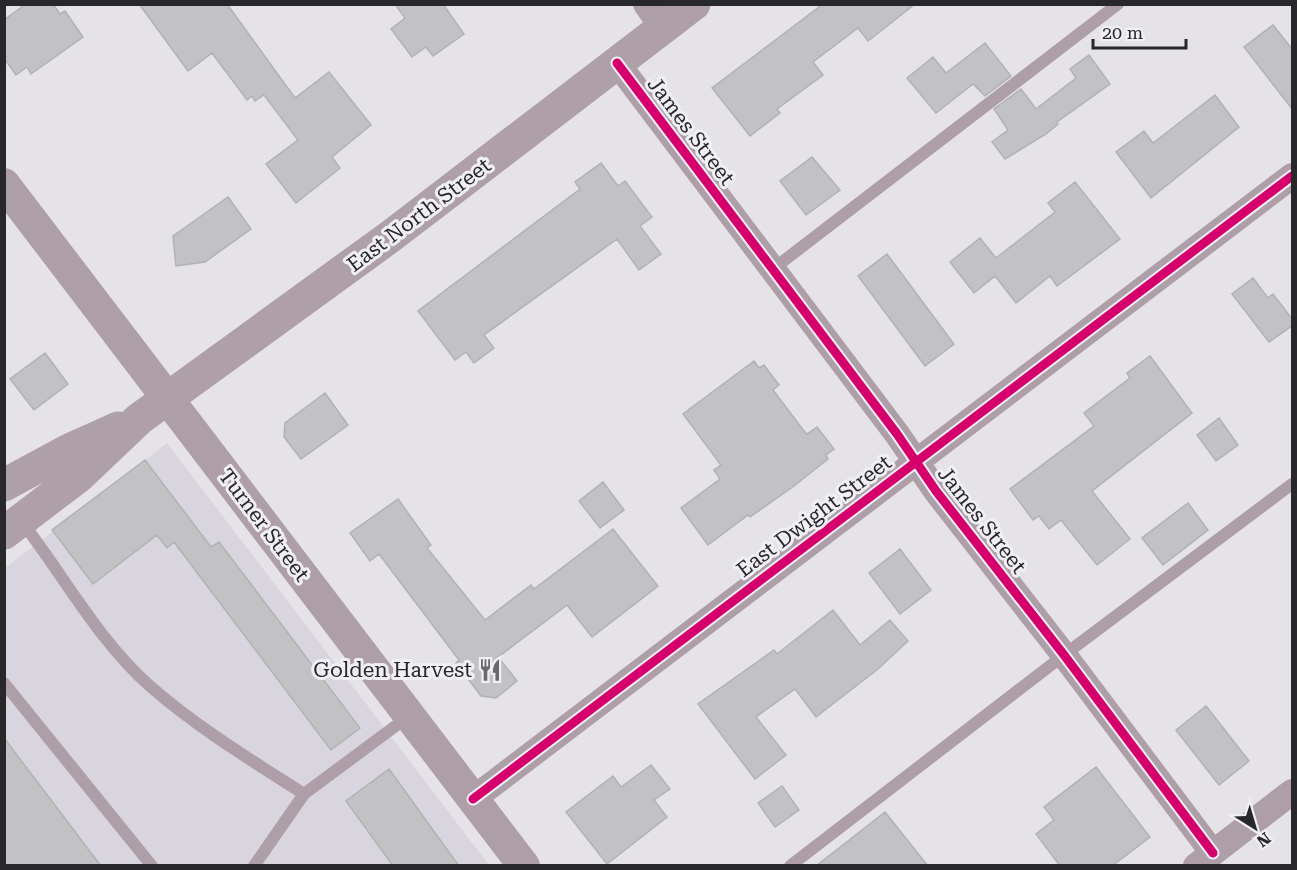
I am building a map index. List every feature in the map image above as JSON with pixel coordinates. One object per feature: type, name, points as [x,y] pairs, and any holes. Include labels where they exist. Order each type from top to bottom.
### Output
[{"type":"main road","name":"East North Street","points":[[4,485],[69,450],[139,419],[168,400],[391,236],[617,63],[655,16],[694,4]]},
{"type":"main road","name":"East North Street","points":[[13,527],[79,476],[139,419]]},
{"type":"street","name":"James Street","points":[[617,63],[897,434],[915,462],[1064,655],[1204,859]]},
{"type":"street","name":"East Dwight Street","points":[[473,799],[1293,176]]},
{"type":"street","name":"Turner Street","points":[[4,184],[524,866]]},
{"type":"street","points":[[1204,859],[1293,792]]},
{"type":"lane","points":[[772,269],[1118,4]]},
{"type":"lane","points":[[790,866],[1064,655],[1293,484]]},
{"type":"lane","points":[[13,527],[150,686],[229,747],[304,794]]},
{"type":"lane","points":[[4,683],[152,866]]},
{"type":"lane","points":[[254,866],[304,794],[409,716]]},
{"type":"shaded area","points":[[167,443],[489,865],[5,866],[5,568]]},
{"type":"building","points":[[26,4],[53,4],[60,14],[65,11],[83,37],[31,74],[27,67],[16,75],[4,58],[4,20]]},
{"type":"building","points":[[139,4],[227,4],[295,98],[329,72],[371,125],[332,157],[340,168],[296,203],[266,164],[298,140],[264,95],[255,101],[252,96],[247,100],[212,53],[188,71]]},
{"type":"building","points":[[395,4],[443,4],[464,34],[433,56],[426,47],[412,57],[391,29],[405,18]]},
{"type":"building","points":[[823,4],[915,4],[868,41],[858,28],[813,62],[823,75],[777,109],[780,113],[750,136],[712,88]]},
{"type":"building","points":[[1273,25],[1293,50],[1293,110],[1244,47]]},
{"type":"building","points":[[985,43],[1011,76],[985,96],[973,84],[936,113],[907,78],[933,57],[946,73]]},
{"type":"building","points":[[1089,55],[1110,84],[1057,122],[1058,124],[1046,134],[1005,159],[992,142],[1008,130],[994,109],[1021,89],[1036,109],[1076,78],[1070,69]]},
{"type":"building","points":[[1215,95],[1239,127],[1151,198],[1116,152],[1144,131],[1153,143]]},
{"type":"building","points":[[812,157],[840,190],[806,215],[780,181]]},
{"type":"building","points":[[601,163],[618,186],[625,181],[652,217],[640,226],[661,254],[639,270],[617,239],[484,335],[494,348],[474,363],[466,352],[455,360],[418,311],[580,189],[575,182]]},
{"type":"building","points":[[1075,182],[1120,239],[1057,286],[1050,276],[1016,303],[995,276],[974,293],[950,262],[980,238],[996,258],[1055,212],[1048,203]]},
{"type":"building","points":[[228,197],[251,229],[205,262],[176,266],[173,236]]},
{"type":"building","points":[[887,254],[954,344],[925,366],[858,276]]},
{"type":"building","points":[[1253,278],[1268,298],[1273,294],[1293,320],[1293,325],[1269,342],[1232,294]]},
{"type":"building","points":[[45,353],[68,384],[34,410],[10,379]]},
{"type":"building","points":[[1150,356],[1192,413],[1092,491],[1130,539],[1097,565],[1061,520],[1049,529],[1039,516],[1033,520],[1010,489],[1094,426],[1084,413],[1130,378],[1127,373]]},
{"type":"building","points":[[754,361],[759,368],[764,365],[779,385],[773,390],[804,431],[807,434],[817,427],[834,449],[826,455],[828,459],[794,486],[750,517],[748,515],[708,545],[681,508],[720,479],[714,470],[721,465],[683,414]]},
{"type":"building","points":[[325,393],[348,425],[301,459],[284,437],[285,423]]},
{"type":"building","points":[[1219,418],[1238,445],[1216,461],[1197,435]]},
{"type":"building","points":[[145,460],[211,547],[219,542],[360,728],[331,750],[174,542],[167,548],[157,535],[93,584],[52,530]]},
{"type":"building","points":[[603,482],[624,510],[600,528],[579,501]]},
{"type":"building","points":[[398,499],[431,545],[427,548],[485,620],[531,585],[534,589],[613,529],[658,586],[592,637],[567,605],[498,657],[517,681],[496,698],[481,696],[456,663],[459,660],[379,554],[370,561],[350,533]]},
{"type":"building","points":[[1188,503],[1208,530],[1163,565],[1142,538]]},
{"type":"building","points":[[900,549],[931,590],[900,614],[869,573]]},
{"type":"building","points":[[833,610],[860,645],[890,620],[908,641],[878,669],[816,717],[795,689],[756,717],[786,755],[755,779],[698,704],[774,650],[777,654]]},
{"type":"building","points":[[1206,706],[1249,761],[1219,785],[1176,730]]},
{"type":"building","points":[[4,738],[101,866],[4,866]]},
{"type":"building","points":[[651,765],[670,789],[654,800],[667,817],[607,864],[566,812],[613,776],[621,787]]},
{"type":"building","points":[[1096,767],[1150,837],[1112,866],[1060,866],[1036,834],[1054,820],[1044,807]]},
{"type":"building","points":[[389,769],[459,866],[393,866],[346,801]]},
{"type":"building","points":[[782,786],[799,810],[775,827],[758,803]]},
{"type":"building","points":[[885,812],[928,866],[816,866]]},
{"type":"cycle path","points":[[617,63],[897,434],[936,491],[1064,655],[1213,853]]},
{"type":"cycle path","points":[[473,799],[1292,176]]},
{"type":"place","name":"Golden Harvest","points":[[490,670]]}]
